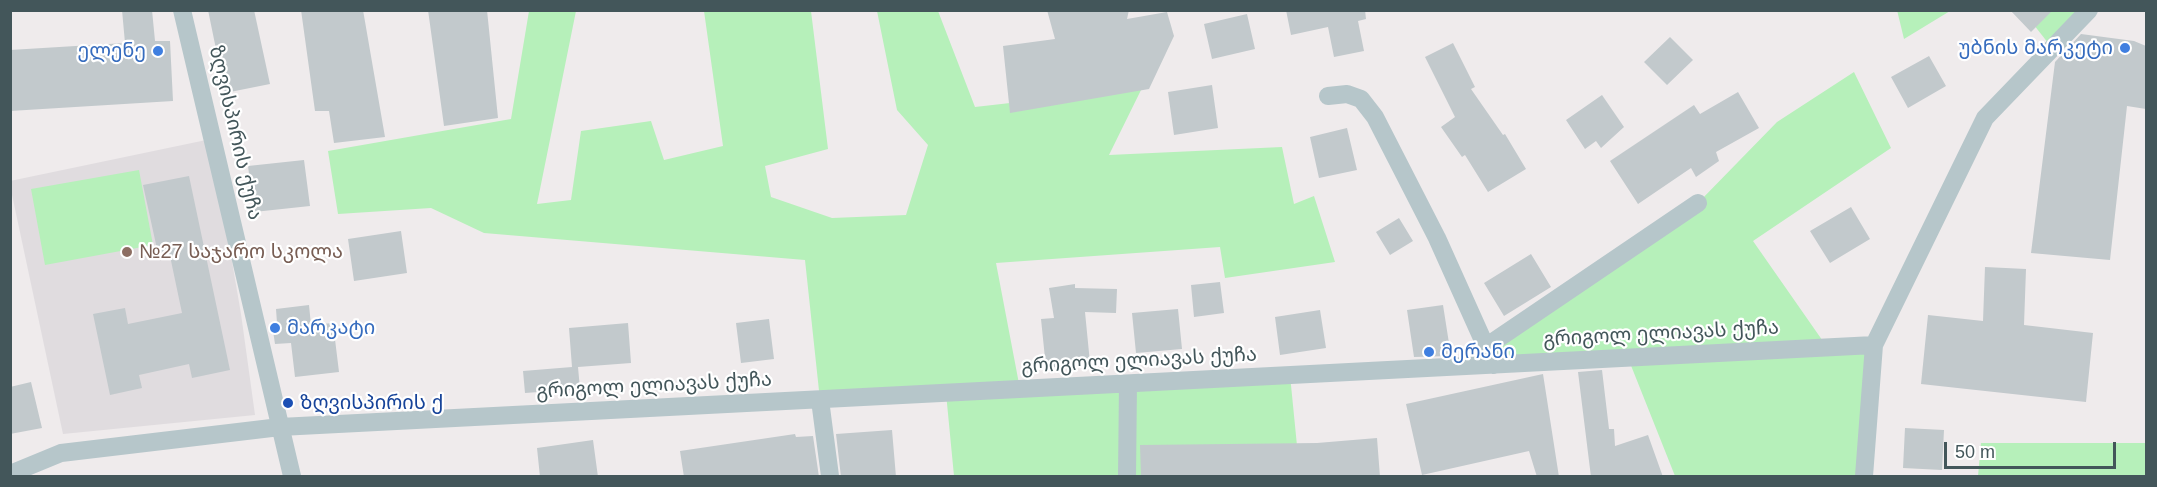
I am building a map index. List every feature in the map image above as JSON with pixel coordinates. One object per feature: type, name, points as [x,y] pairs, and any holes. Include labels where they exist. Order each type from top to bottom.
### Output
[{"type":"street","name":"ზღვისპირის ქუჩა","points":[[183,10],[292,477]]},
{"type":"street","points":[[1864,477],[1874,345],[1985,118],[2089,10]]},
{"type":"street","points":[[1328,96],[1347,94],[1361,99],[1375,117],[1437,238],[1494,365]]},
{"type":"street","points":[[1487,346],[1698,203]]},
{"type":"street","name":"გრიგოლ ელიავას ქუჩა","points":[[10,474],[61,453],[280,427],[1874,345]]},
{"type":"street","points":[[1127,477],[1128,384]]},
{"type":"street","points":[[820,400],[830,477]]},
{"type":"shaded area","name":"№27 საჯარო სკოლა","points":[[211,139],[241,314],[255,415],[63,434],[10,181]]},
{"type":"green space","points":[[1897,10],[1950,10],[1950,11],[1904,39]]},
{"type":"green space","points":[[529,11],[576,11],[537,204],[571,200],[581,131],[651,121],[664,160],[723,146],[704,11],[811,11],[828,149],[765,166],[771,197],[832,218],[906,215],[928,145],[897,110],[877,11],[938,11],[975,107],[1142,88],[1109,155],[1282,147],[1294,204],[1314,196],[1335,262],[1225,278],[1220,247],[996,263],[1020,389],[1290,375],[1300,476],[954,476],[946,393],[820,400],[805,260],[484,233],[431,208],[338,214],[328,151],[511,119]]},
{"type":"green space","points":[[2023,11],[2089,11],[2052,48]]},
{"type":"green space","points":[[1854,72],[1891,148],[1753,241],[1827,347],[1874,345],[1864,476],[1675,476],[1628,358],[1494,365],[1487,346],[1698,203],[1777,122]]},
{"type":"green space","points":[[139,170],[153,245],[45,265],[31,189]]},
{"type":"green space","points":[[1981,443],[2146,443],[2146,476],[1978,476]]},
{"type":"building","points":[[122,10],[152,10],[155,41],[170,41],[173,101],[10,111],[10,50],[125,43]]},
{"type":"building","points":[[208,10],[254,10],[270,84],[225,93]]},
{"type":"building","points":[[301,10],[363,10],[385,137],[334,143],[329,111],[315,111]]},
{"type":"building","points":[[428,10],[487,10],[498,118],[444,126]]},
{"type":"building","points":[[1047,10],[1129,10],[1127,19],[1167,12],[1174,36],[1149,89],[1010,113],[1003,46],[1055,39]]},
{"type":"building","points":[[1286,10],[1365,10],[1366,19],[1358,21],[1364,51],[1334,57],[1328,27],[1291,35]]},
{"type":"building","points":[[2010,10],[2053,10],[2031,32]]},
{"type":"building","points":[[1247,14],[1255,49],[1212,59],[1204,24]]},
{"type":"building","points":[[2081,34],[2134,41],[2146,46],[2146,109],[2127,106],[2110,260],[2031,253],[2055,62]]},
{"type":"building","points":[[1670,37],[1693,60],[1667,85],[1644,62]]},
{"type":"building","points":[[1453,43],[1475,87],[1471,89],[1503,135],[1505,134],[1526,169],[1488,192],[1465,155],[1462,157],[1441,127],[1455,117],[1425,57]]},
{"type":"building","points":[[1929,56],[1946,86],[1908,108],[1891,77]]},
{"type":"building","points":[[1212,85],[1218,128],[1174,135],[1168,92]]},
{"type":"building","points":[[1738,92],[1759,128],[1716,152],[1719,161],[1696,177],[1691,168],[1638,204],[1610,161],[1694,105],[1700,114]]},
{"type":"building","points":[[1602,95],[1624,127],[1601,148],[1596,141],[1585,149],[1566,120]]},
{"type":"building","points":[[1347,128],[1357,170],[1319,178],[1310,137]]},
{"type":"building","points":[[304,160],[310,206],[254,212],[248,166]]},
{"type":"building","points":[[189,176],[230,370],[192,378],[189,364],[139,375],[142,388],[110,395],[93,314],[125,308],[128,324],[182,313],[170,256],[159,258],[143,185]]},
{"type":"building","points":[[1851,207],[1870,239],[1830,263],[1810,231]]},
{"type":"building","points":[[1399,218],[1413,241],[1390,255],[1376,232]]},
{"type":"building","points":[[401,231],[407,273],[354,281],[348,239]]},
{"type":"building","points":[[1531,254],[1551,287],[1504,316],[1484,283]]},
{"type":"building","points":[[1985,267],[2026,269],[2024,325],[2093,333],[2086,402],[1921,384],[1928,315],[1983,321]]},
{"type":"building","points":[[1220,282],[1224,313],[1194,317],[1191,285]]},
{"type":"building","points":[[1075,284],[1075,288],[1117,289],[1116,313],[1085,312],[1090,363],[1046,368],[1041,319],[1054,318],[1049,288]]},
{"type":"building","points":[[309,305],[311,325],[333,323],[339,372],[295,377],[291,343],[275,344],[272,324],[277,323],[276,309]]},
{"type":"building","points":[[1443,305],[1451,356],[1414,357],[1407,310]]},
{"type":"building","points":[[1178,309],[1182,349],[1136,353],[1132,313]]},
{"type":"building","points":[[1320,310],[1326,348],[1280,355],[1275,317]]},
{"type":"building","points":[[769,319],[774,359],[741,363],[736,323]]},
{"type":"building","points":[[628,323],[631,363],[578,367],[580,389],[525,393],[523,371],[572,367],[569,328]]},
{"type":"building","points":[[1602,370],[1609,429],[1614,429],[1615,446],[1648,435],[1663,477],[1591,477],[1578,372]]},
{"type":"building","points":[[1543,374],[1559,477],[1537,477],[1529,451],[1422,475],[1406,404]]},
{"type":"building","points":[[31,382],[42,428],[10,434],[10,387]]},
{"type":"building","points":[[1905,428],[1944,430],[1942,470],[1903,468]]},
{"type":"building","points":[[892,430],[896,477],[841,477],[836,434]]},
{"type":"building","points":[[795,434],[796,437],[813,436],[819,477],[684,477],[680,451]]},
{"type":"building","points":[[1377,438],[1380,477],[1141,477],[1140,445],[1317,443]]},
{"type":"building","points":[[593,440],[598,477],[540,477],[537,448]]},
{"type":"place","name":"უბნის მარკეტი","points":[[2125,48]]},
{"type":"place","name":"ელენე","points":[[158,51]]},
{"type":"place","name":"№27 საჯარო სკოლა","points":[[127,252]]},
{"type":"place","name":"მარკატი","points":[[275,328]]},
{"type":"place","name":"მერანი","points":[[1429,352]]},
{"type":"place","name":"ზღვისპირის ქ","points":[[288,403]]}]
